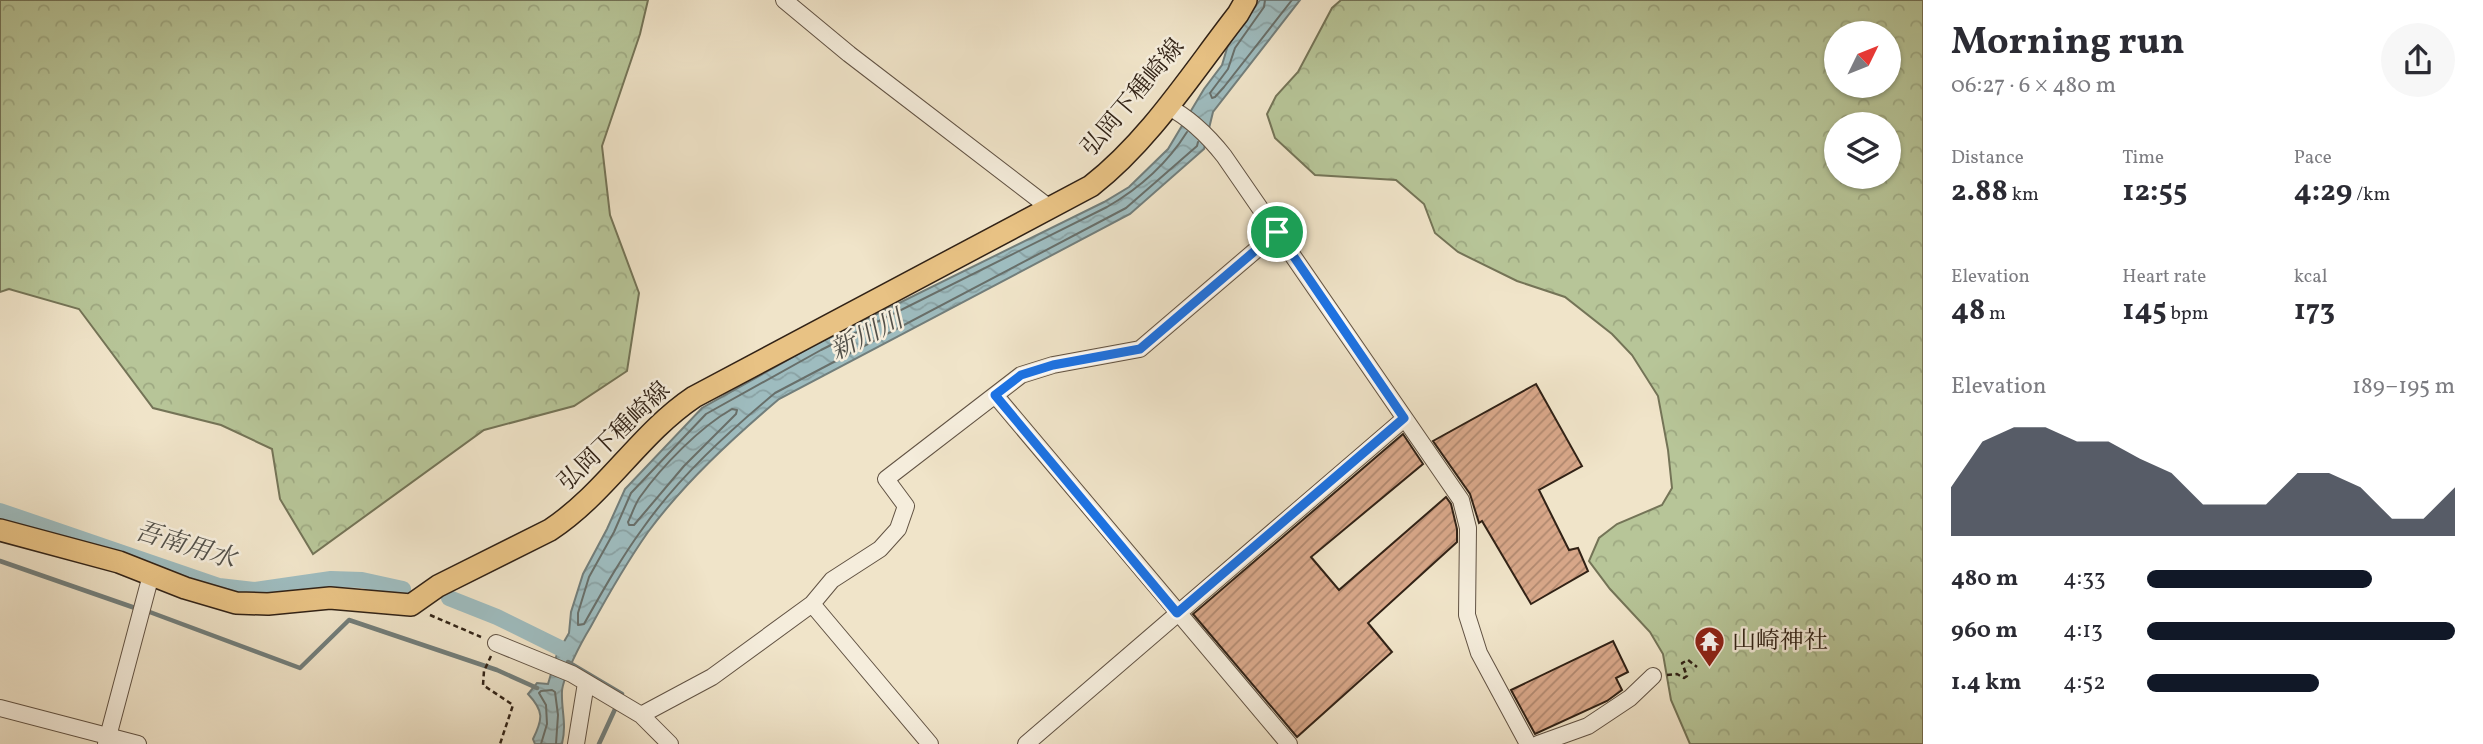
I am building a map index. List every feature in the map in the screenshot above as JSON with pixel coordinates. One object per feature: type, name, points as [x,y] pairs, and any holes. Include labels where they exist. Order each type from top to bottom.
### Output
[{"type":"main road","name":"弘岡下種崎線","points":[[411,605],[438,586],[567,519],[597,493],[647,435],[672,412],[694,397],[1091,186],[1119,164],[1172,108],[1246,0]]},
{"type":"main road","points":[[0,530],[107,558],[220,600],[250,605],[330,598],[411,605]]},
{"type":"street","points":[[784,0],[849,54],[1051,209]]},
{"type":"street","points":[[1172,108],[1214,143],[1461,500],[1468,528],[1467,615],[1479,653],[1528,744]]},
{"type":"street","points":[[641,715],[712,677],[813,604],[832,580],[880,550],[898,529],[906,506],[886,479],[1021,375],[1053,365],[1140,349],[1277,232]]},
{"type":"street","points":[[995,395],[1289,744]]},
{"type":"street","points":[[1026,744],[1404,418]]},
{"type":"street","points":[[108,740],[151,575]]},
{"type":"street","points":[[813,604],[930,744]]},
{"type":"street","points":[[496,643],[572,674],[641,715],[670,744]]},
{"type":"street","points":[[1538,744],[1588,726],[1630,698],[1653,676]]},
{"type":"street","points":[[576,744],[586,683]]},
{"type":"street","points":[[0,708],[108,740],[138,744]]},
{"type":"path","points":[[411,605],[496,643]]},
{"type":"path","points":[[1653,676],[1677,674],[1684,678],[1687,676],[1682,663],[1688,660],[1697,667]]},
{"type":"path","points":[[484,671],[483,685],[513,705],[500,744]]},
{"type":"green space","points":[[0,0],[648,0],[640,34],[602,146],[610,215],[639,293],[627,371],[574,406],[484,430],[313,554],[280,499],[272,449],[221,425],[153,408],[79,309],[9,289],[0,292]]},
{"type":"green space","points":[[1341,0],[1923,0],[1923,744],[1690,744],[1671,700],[1663,654],[1650,632],[1610,589],[1589,561],[1599,538],[1617,524],[1662,505],[1672,488],[1658,396],[1632,355],[1612,334],[1565,297],[1517,281],[1458,252],[1435,233],[1424,204],[1396,180],[1315,175],[1275,138],[1267,114],[1276,96],[1298,72],[1332,8]]},
{"type":"water","name":"新川川","points":[[1260,0],[1300,0],[1213,112],[1204,149],[1130,214],[779,399],[693,478],[640,543],[578,650],[562,691],[562,744],[535,744],[533,739],[539,726],[540,715],[537,705],[528,694],[537,683],[548,684],[557,654],[569,633],[571,612],[583,574],[625,489],[702,408],[818,343],[1104,202],[1129,187],[1168,149],[1204,89],[1222,65],[1228,45]]},
{"type":"building","points":[[1536,384],[1582,466],[1539,490],[1569,550],[1578,548],[1588,571],[1531,604],[1482,521],[1479,523],[1470,494],[1433,441]]},
{"type":"building","points":[[1403,434],[1423,464],[1311,557],[1339,590],[1446,497],[1451,504],[1457,542],[1368,623],[1392,652],[1297,737],[1193,614]]},
{"type":"building","points":[[1613,641],[1628,672],[1616,678],[1622,690],[1607,701],[1535,734],[1511,690]]},
{"type":"waterway","name":"吾南用水","points":[[0,511],[219,586],[254,590],[331,579],[362,580],[403,589]]},
{"type":"waterway","points":[[0,561],[138,609]]},
{"type":"waterway","name":"吾南用水","points":[[449,598],[497,617],[566,651]]},
{"type":"waterway","points":[[147,611],[300,668],[349,620],[497,670],[537,688]]},
{"type":"waterway","points":[[568,662],[622,694],[599,744]]},
{"type":"place","name":"山崎神社","points":[[1709,669]]},
{"type":"route","points":[[1277,232],[1404,418],[1177,613],[995,395],[1021,375],[1053,365],[1140,349],[1277,232]]}]
